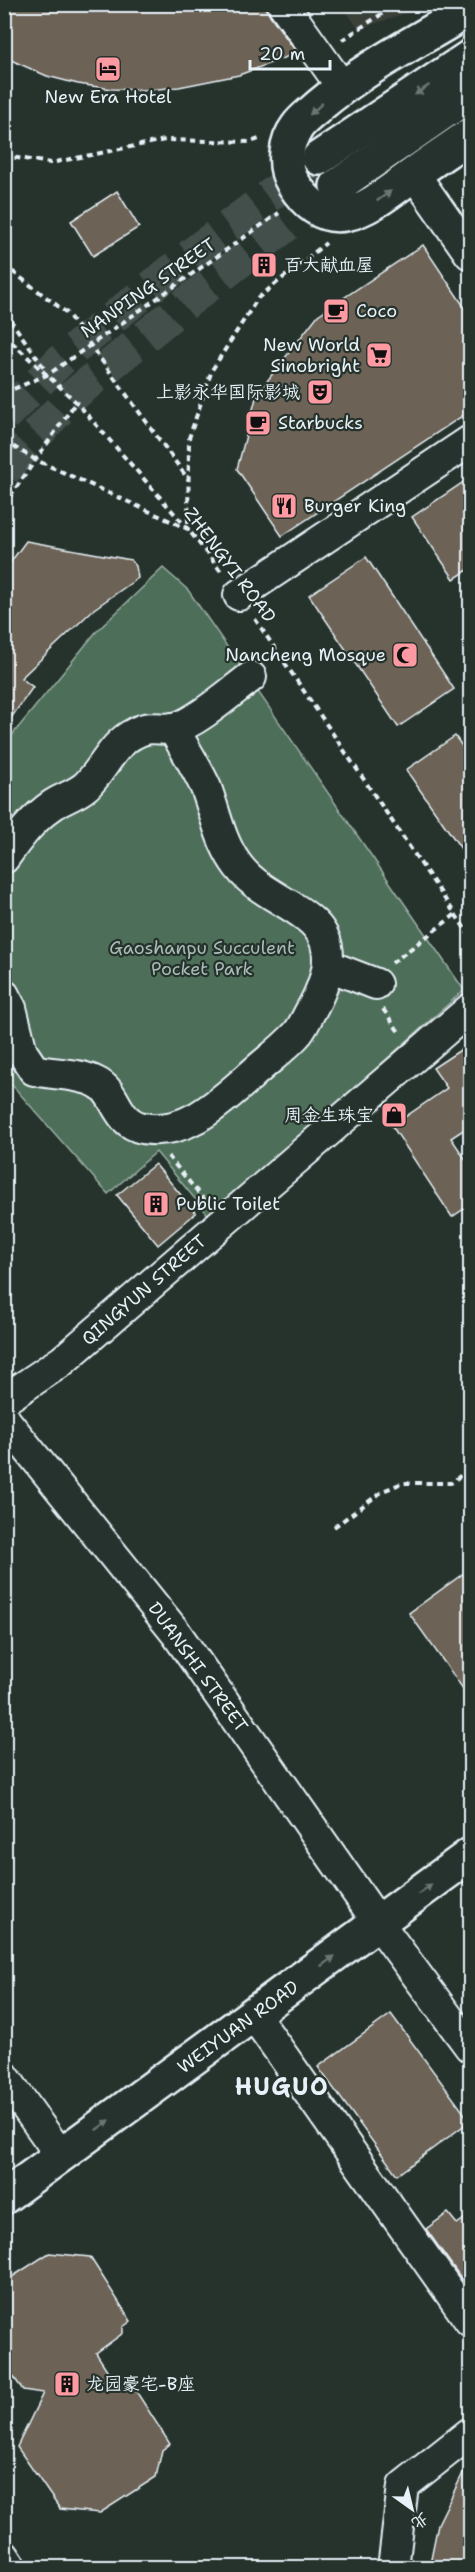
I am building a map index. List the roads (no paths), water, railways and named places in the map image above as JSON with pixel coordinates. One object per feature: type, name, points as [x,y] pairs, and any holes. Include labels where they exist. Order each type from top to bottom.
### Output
[{"type":"main road","points":[[471,9],[342,87],[297,127],[288,147],[287,166],[303,198],[318,211],[338,216],[356,213],[378,201],[471,135]]},
{"type":"main road","points":[[319,158],[471,57]]},
{"type":"main road","points":[[337,186],[471,93]]},
{"type":"main road","name":"WEIYUAN ROAD","points":[[4,2197],[471,1855]]},
{"type":"street","points":[[283,4],[342,87]]},
{"type":"street","points":[[414,174],[471,254]]},
{"type":"street","points":[[239,596],[471,441]]},
{"type":"street","points":[[4,858],[33,821],[55,803],[84,789],[102,769],[113,749],[133,733],[151,727],[174,729],[189,722],[251,677]]},
{"type":"street","points":[[4,995],[11,1008],[22,1052],[34,1070],[57,1075],[68,1074],[97,1082],[106,1089],[122,1118],[141,1128],[175,1128],[185,1124],[224,1099],[298,1034],[318,998],[329,966],[326,944],[309,918],[260,888],[233,860],[205,787],[174,729]]},
{"type":"street","points":[[329,966],[376,984]]},
{"type":"street","name":"QINGYUN STREET","points":[[4,1400],[62,1361],[471,1010]]},
{"type":"street","name":"DUANSHI STREET","points":[[4,1419],[176,1633],[379,1924],[471,2047]]},
{"type":"street","points":[[254,2015],[471,2321]]},
{"type":"street","points":[[4,2076],[61,2156]]},
{"type":"street","points":[[393,2568],[403,2486],[471,2433]]},
{"type":"street","points":[[4,2556],[12,2568]]},
{"type":"tunnel","points":[[4,416],[62,359],[197,250],[313,163]]},
{"type":"tunnel","points":[[4,471],[69,399],[186,303],[335,188]]},
{"type":"place","name":"New Era Hotel","points":[[108,69]]},
{"type":"place","name":"百大献血屋","points":[[264,265]]},
{"type":"place","name":"Coco","points":[[336,311]]},
{"type":"place","name":"New World Sinobright","points":[[379,355]]},
{"type":"place","name":"上影永华国际影城","points":[[320,392]]},
{"type":"place","name":"Starbucks","points":[[258,423]]},
{"type":"place","name":"Burger King","points":[[284,506]]},
{"type":"place","name":"Nancheng Mosque","points":[[405,655]]},
{"type":"place","name":"周金生珠宝","points":[[394,1115]]},
{"type":"place","name":"Public Toilet","points":[[156,1204]]},
{"type":"place","name":"龙园豪宅-B座","points":[[67,2384]]},
{"type":"district","name":"HUGUO","points":[[282,2087]]},
{"type":"park label","name":"Gaoshanpu Succulent Pocket Park","points":[[202,958]]}]
